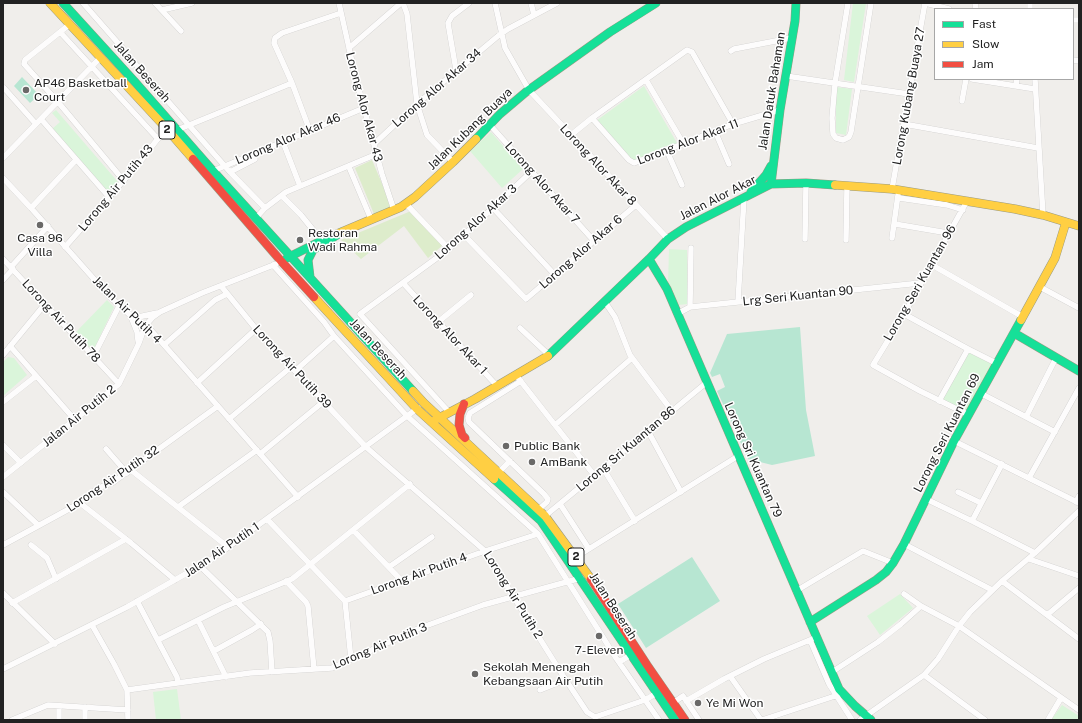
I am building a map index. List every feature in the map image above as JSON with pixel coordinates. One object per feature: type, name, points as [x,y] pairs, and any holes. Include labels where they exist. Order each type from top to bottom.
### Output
[{"type":"main road","name":"Jalan Beserah","points":[[50,3],[166,128],[277,263],[430,422],[541,521],[581,578],[674,719]]},
{"type":"main road","name":"Jalan Beserah","points":[[63,3],[213,171],[424,403],[539,509],[576,557],[647,666],[685,720]]},
{"type":"main road","name":"Jalan Kubang Buaya","points":[[277,263],[322,241],[406,204],[429,186],[500,114],[529,90],[610,32],[656,3]]},
{"type":"main road","name":"Jalan Datuk Bahaman","points":[[771,184],[780,110],[795,20],[796,3]]},
{"type":"main road","points":[[746,196],[766,175],[773,164]]},
{"type":"main road","name":"Jalan Alor Akar","points":[[430,422],[497,386],[518,378],[541,362],[605,302],[668,239],[686,226],[771,184],[806,183],[847,186],[948,201],[967,201],[1043,215],[1079,226]]},
{"type":"main road","name":"Lorong Seri Kuantan 69","points":[[810,622],[876,580],[886,572],[893,563],[904,544],[954,441],[1055,258],[1066,222]]},
{"type":"main road","points":[[310,277],[308,260],[313,250],[342,232]]},
{"type":"main road","name":"Lorong Sri Kuantan 79","points":[[649,259],[667,289],[706,383],[810,622],[813,638],[832,672],[839,694],[865,719]]},
{"type":"main road","points":[[1014,333],[1079,371]]},
{"type":"main road","points":[[464,404],[460,414],[459,425],[462,435],[468,443]]},
{"type":"street","points":[[83,3],[125,51]]},
{"type":"street","points":[[155,3],[181,31]]},
{"type":"street","points":[[162,10],[191,3]]},
{"type":"street","name":"Lorong Alor Akar 43","points":[[339,3],[364,108],[394,210]]},
{"type":"street","points":[[349,48],[402,3],[407,14],[417,104],[427,135],[453,162]]},
{"type":"street","points":[[456,70],[448,22],[452,16],[469,3]]},
{"type":"street","name":"Lorong Alor Akar 8","points":[[495,3],[501,34],[508,54],[529,90],[668,239]]},
{"type":"street","points":[[531,3],[534,15]]},
{"type":"street","name":"Lorong Alor Akar 34","points":[[374,144],[456,70],[501,34],[557,3]]},
{"type":"street","points":[[848,3],[836,83],[832,130],[836,138],[839,140],[849,138],[851,132],[871,3]]},
{"type":"street","points":[[926,3],[945,8]]},
{"type":"street","name":"Lorong Kubang Buaya 27","points":[[892,238],[895,224],[896,193],[904,124],[926,3]]},
{"type":"street","points":[[310,131],[292,83],[274,43],[275,38],[282,34],[341,13]]},
{"type":"street","points":[[70,24],[24,62],[26,67],[58,102],[124,181]]},
{"type":"street","points":[[60,32],[158,139]]},
{"type":"street","points":[[731,51],[734,49],[791,38]]},
{"type":"street","points":[[571,135],[592,118],[687,50],[690,51],[732,124]]},
{"type":"street","points":[[3,158],[100,58]]},
{"type":"street","points":[[131,59],[230,172],[265,208]]},
{"type":"street","points":[[135,82],[146,76]]},
{"type":"street","points":[[786,76],[909,94]]},
{"type":"street","points":[[646,80],[683,143]]},
{"type":"street","points":[[962,100],[966,80]]},
{"type":"street","points":[[978,80],[1035,89]]},
{"type":"street","points":[[1016,86],[1017,80]]},
{"type":"street","points":[[1035,80],[1043,215]]},
{"type":"street","points":[[177,130],[292,83]]},
{"type":"street","points":[[4,88],[36,124]]},
{"type":"street","name":"Lorong Alor Akar 46","points":[[213,171],[364,108]]},
{"type":"street","name":"Lorong Alor Akar 11","points":[[592,118],[632,163],[634,163],[732,124],[780,110]]},
{"type":"street","points":[[41,119],[110,197]]},
{"type":"street","points":[[904,124],[1038,148]]},
{"type":"street","name":"Lorong Alor Akar 7","points":[[490,125],[594,240]]},
{"type":"street","name":"Lorong Air Putih 43","points":[[65,248],[124,181],[166,128]]},
{"type":"street","points":[[715,131],[729,164]]},
{"type":"street","points":[[283,142],[300,186]]},
{"type":"street","points":[[666,149],[682,185]]},
{"type":"street","points":[[256,218],[265,208],[286,192],[349,167],[377,154]]},
{"type":"street","points":[[230,172],[255,159]]},
{"type":"street","points":[[31,208],[76,160]]},
{"type":"street","points":[[349,167],[371,219]]},
{"type":"street","name":"Lorong Alor Akar 3","points":[[449,412],[360,314],[449,249],[532,171]]},
{"type":"street","name":"Jalan Air Putih 4","points":[[3,178],[48,226],[65,248],[120,306],[150,329],[298,497]]},
{"type":"street","points":[[805,239],[806,183]]},
{"type":"street","points":[[846,240],[847,186]]},
{"type":"street","points":[[282,196],[302,215],[322,241]]},
{"type":"street","points":[[738,302],[746,196]]},
{"type":"street","points":[[948,201],[962,210]]},
{"type":"street","name":"Lorong Seri Kuantan 96","points":[[939,400],[873,365],[904,314],[967,201]]},
{"type":"street","points":[[406,204],[449,249]]},
{"type":"street","name":"Lorong Alor Akar 6","points":[[464,235],[526,299],[636,204]]},
{"type":"street","points":[[493,208],[555,274]]},
{"type":"street","points":[[895,224],[948,233]]},
{"type":"street","points":[[3,280],[48,226]]},
{"type":"street","points":[[690,307],[691,248]]},
{"type":"street","name":"Lorong Air Putih 78","points":[[3,258],[118,384]]},
{"type":"street","points":[[277,263],[334,336],[407,416],[538,534],[619,662],[659,720]]},
{"type":"street","name":"Jalan Air Putih 2","points":[[3,476],[76,420],[118,384],[139,343],[145,326],[153,317],[160,312],[277,263]]},
{"type":"street","points":[[932,265],[1023,317]]},
{"type":"street","name":"Lorong Alor Akar 1","points":[[402,283],[497,386]]},
{"type":"street","name":"Lrg Seri Kuantan 90","points":[[677,314],[690,307],[920,283]]},
{"type":"street","name":"Lorong Air Putih 39","points":[[221,286],[256,329],[366,446]]},
{"type":"street","points":[[1040,287],[1079,308]]},
{"type":"street","points":[[164,345],[214,300],[227,294]]},
{"type":"street","points":[[438,322],[471,295]]},
{"type":"street","points":[[605,302],[615,317],[627,350],[672,411]]},
{"type":"street","points":[[3,355],[45,304]]},
{"type":"street","points":[[93,357],[120,306]]},
{"type":"street","points":[[130,315],[138,317],[160,312]]},
{"type":"street","points":[[904,314],[996,363]]},
{"type":"street","points":[[130,315],[137,332],[139,343]]},
{"type":"street","points":[[520,328],[549,355]]},
{"type":"street","points":[[197,383],[256,329]]},
{"type":"street","points":[[229,419],[334,336]]},
{"type":"street","points":[[10,346],[76,420]]},
{"type":"street","points":[[968,349],[939,400],[969,415]]},
{"type":"street","points":[[555,425],[632,358]]},
{"type":"street","points":[[1026,417],[1056,358]]},
{"type":"street","points":[[3,402],[36,376]]},
{"type":"street","points":[[539,509],[547,502],[548,499],[469,422],[468,418],[470,413],[518,378],[594,475]]},
{"type":"street","name":"Lorong Sri Kuantan 86","points":[[545,516],[706,383]]},
{"type":"street","points":[[1029,478],[1079,388]]},
{"type":"street","points":[[980,393],[1054,432]]},
{"type":"street","points":[[178,507],[258,452],[323,402]]},
{"type":"street","name":"Jalan Air Putih 1","points":[[3,670],[92,625],[200,566],[298,497],[424,403]]},
{"type":"street","name":"Lorong Air Putih 32","points":[[3,545],[80,503],[98,488],[112,483],[218,406]]},
{"type":"street","points":[[648,431],[681,492]]},
{"type":"street","points":[[954,441],[1078,500]]},
{"type":"street","points":[[3,445],[21,463]]},
{"type":"street","name":"Lorong Air Putih 2","points":[[366,446],[486,551],[565,680],[587,712],[596,717],[645,700]]},
{"type":"street","points":[[106,449],[129,471],[178,507],[228,547]]},
{"type":"street","points":[[576,557],[738,456]]},
{"type":"street","points":[[500,472],[510,461]]},
{"type":"street","points":[[972,521],[1002,464]]},
{"type":"street","points":[[603,468],[635,521]]},
{"type":"street","points":[[158,640],[237,601],[292,579],[410,484]]},
{"type":"street","points":[[3,492],[38,525]]},
{"type":"street","points":[[958,492],[981,503]]},
{"type":"street","points":[[926,499],[1035,553]]},
{"type":"street","points":[[80,503],[175,580]]},
{"type":"street","points":[[560,504],[589,549]]},
{"type":"street","points":[[865,719],[924,675],[938,659],[959,626],[970,612],[992,590],[1029,559],[1079,512]]},
{"type":"street","points":[[267,519],[345,601],[350,659]]},
{"type":"street","points":[[353,530],[402,581]]},
{"type":"street","name":"Lorong Air Putih 4","points":[[345,601],[538,534]]},
{"type":"street","points":[[389,567],[432,537]]},
{"type":"street","points":[[12,603],[126,539]]},
{"type":"street","points":[[904,544],[992,590]]},
{"type":"street","points":[[31,545],[47,558],[56,579]]},
{"type":"street","points":[[796,590],[863,551],[893,563]]},
{"type":"street","points":[[1029,559],[1079,576]]},
{"type":"street","points":[[200,566],[268,632],[272,672]]},
{"type":"street","name":"Lorong Air Putih 3","points":[[127,690],[272,672],[332,668],[420,628],[514,596],[581,578]]},
{"type":"street","points":[[286,581],[308,606],[314,669]]},
{"type":"street","points":[[1002,581],[1079,639]]},
{"type":"street","points":[[1047,615],[1079,588]]},
{"type":"street","points":[[3,593],[54,644]]},
{"type":"street","points":[[904,594],[921,606],[959,626],[1079,710]]},
{"type":"street","points":[[137,601],[177,677],[178,683]]},
{"type":"street","points":[[832,672],[878,642],[921,606]]},
{"type":"street","points":[[198,620],[226,677]]},
{"type":"street","points":[[214,651],[261,624]]},
{"type":"street","points":[[92,625],[127,690],[128,720]]},
{"type":"street","points":[[686,701],[764,659],[813,638],[822,669],[839,694],[852,720]]},
{"type":"street","points":[[619,662],[631,655]]},
{"type":"street","points":[[924,675],[985,720]]},
{"type":"street","points":[[730,676],[761,720],[839,694]]},
{"type":"street","points":[[540,690],[565,680]]},
{"type":"street","points":[[645,700],[657,693]]},
{"type":"street","points":[[673,703],[683,696],[699,720]]},
{"type":"street","points":[[1048,720],[1061,698]]},
{"type":"street","points":[[16,719],[48,705],[128,710]]},
{"type":"street","points":[[59,706],[59,720]]},
{"type":"street","points":[[85,707],[85,720]]},
{"type":"green space","points":[[853,3],[866,3],[854,82],[844,80]]},
{"type":"green space","name":"AP46 Basketball Court","points":[[22,77],[39,95],[30,103],[14,86]]},
{"type":"green space","points":[[644,86],[677,143],[632,162],[596,121]]},
{"type":"green space","points":[[836,87],[852,89],[846,135],[836,133]]},
{"type":"green space","points":[[56,110],[118,182],[107,192],[52,129],[60,122],[52,113]]},
{"type":"green space","points":[[491,132],[523,169],[502,188],[470,151]]},
{"type":"green space","points":[[372,160],[392,207],[374,214],[355,168]]},
{"type":"green space","points":[[411,211],[443,245],[428,258],[404,226],[361,259],[341,240]]},
{"type":"green space","points":[[669,249],[687,250],[688,304],[678,305],[668,284]]},
{"type":"green space","points":[[107,300],[114,307],[93,351],[76,332]]},
{"type":"green space","points":[[800,327],[806,410],[815,456],[772,465],[748,459],[717,391],[725,387],[720,374],[712,377],[710,373],[727,334]]},
{"type":"green space","points":[[969,351],[994,364],[967,412],[942,400]]},
{"type":"green space","points":[[8,357],[14,358],[27,375],[3,396],[3,362]]},
{"type":"green space","points":[[692,557],[720,601],[646,648],[618,604]]},
{"type":"green space","points":[[900,594],[913,608],[880,635],[867,616]]},
{"type":"green space","points":[[177,689],[181,720],[156,720],[153,692]]},
{"type":"green space","points":[[1062,705],[1079,716],[1077,720],[1051,720]]},
{"type":"traffic: fast","points":[[63,3],[413,391]]},
{"type":"traffic: fast","points":[[476,139],[500,114],[526,92],[610,32],[656,3]]},
{"type":"traffic: fast","points":[[771,184],[780,110],[795,21],[796,3]]},
{"type":"traffic: fast","points":[[751,192],[766,175],[771,166]]},
{"type":"traffic: fast","points":[[548,356],[668,239],[686,227],[771,184],[806,183],[835,185]]},
{"type":"traffic: fast","points":[[310,277],[308,260],[313,250],[342,232]]},
{"type":"traffic: fast","points":[[287,258],[319,242]]},
{"type":"traffic: fast","points":[[649,259],[667,289],[839,689],[871,720]]},
{"type":"traffic: fast","points":[[810,622],[876,580],[886,572],[893,563],[904,544],[954,441],[1021,320]]},
{"type":"traffic: fast","points":[[1014,333],[1079,371]]},
{"type":"traffic: fast","points":[[494,479],[541,521],[675,720]]},
{"type":"traffic: slow","points":[[50,3],[193,159]]},
{"type":"traffic: slow","points":[[337,234],[401,207],[415,197],[476,139]]},
{"type":"traffic: slow","points":[[835,185],[892,189],[1015,209],[1043,215],[1079,226]]},
{"type":"traffic: slow","points":[[1021,320],[1055,258],[1066,222]]},
{"type":"traffic: slow","points":[[314,297],[417,409],[494,479]]},
{"type":"traffic: slow","points":[[435,420],[475,399],[548,356]]},
{"type":"traffic: slow","points":[[413,391],[545,516],[591,579]]},
{"type":"traffic: jam","points":[[193,159],[314,297]]},
{"type":"traffic: jam","points":[[464,404],[460,414],[459,425],[462,435],[465,438]]},
{"type":"traffic: jam","points":[[591,579],[685,720]]},
{"type":"place","name":"AP46 Basketball Court","points":[[26,90]]},
{"type":"place","name":"Casa 96 Villa","points":[[40,225]]},
{"type":"place","name":"Restoran Wadi Rahma","points":[[300,240]]},
{"type":"place","name":"Public Bank","points":[[506,446]]},
{"type":"place","name":"AmBank","points":[[532,462]]},
{"type":"place","name":"7-Eleven","points":[[599,636]]},
{"type":"place","name":"Sekolah Menengah Kebangsaan Air Putih","points":[[475,674]]},
{"type":"place","name":"Ye Mi Won","points":[[698,703]]}]
